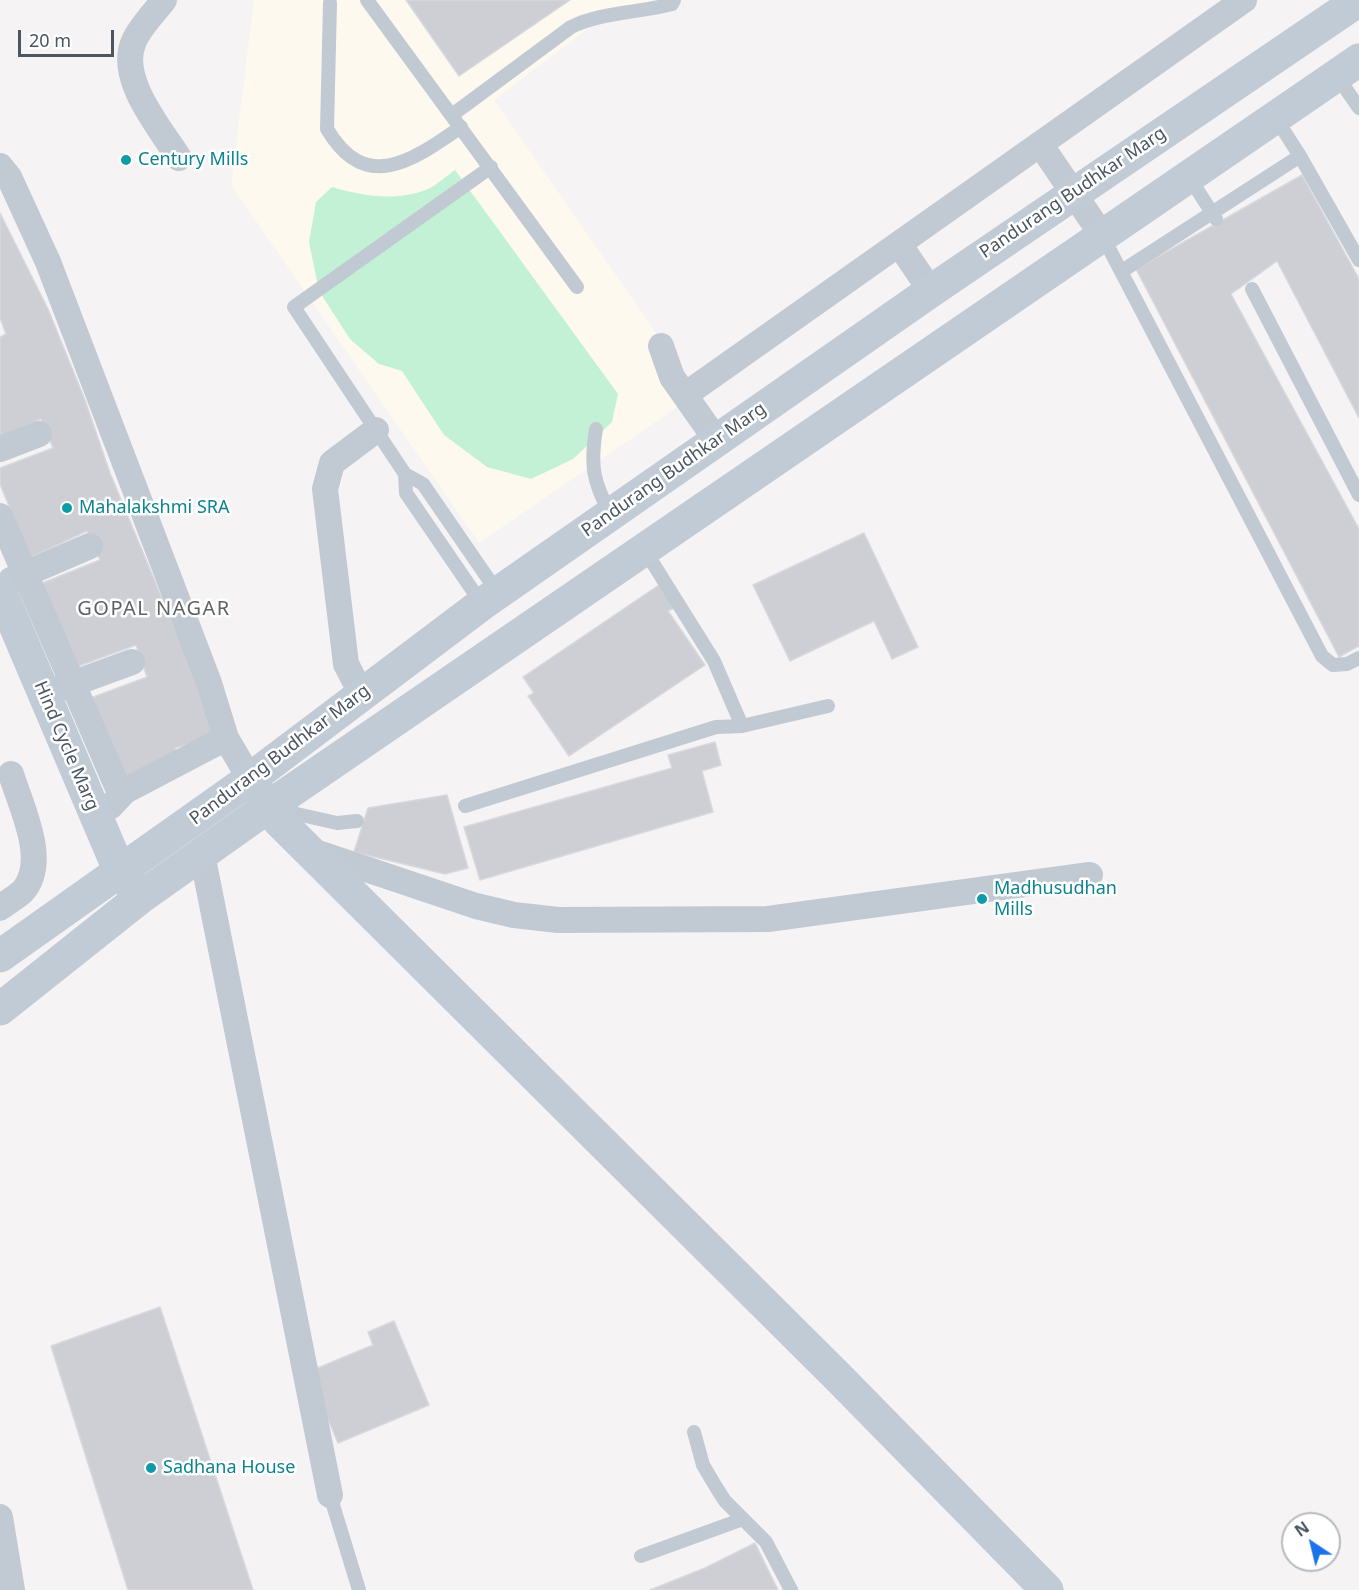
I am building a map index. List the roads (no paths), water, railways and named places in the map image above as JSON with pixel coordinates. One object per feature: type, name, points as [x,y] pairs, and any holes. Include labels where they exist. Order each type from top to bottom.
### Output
[{"type":"main road","name":"Pandurang Budhkar Marg","points":[[0,956],[250,779],[490,599],[1338,6]]},
{"type":"main road","name":"Pandurang Budhkar Marg","points":[[0,1009],[141,897],[268,807],[1187,175],[1348,68]]},
{"type":"main road","name":"Hind Cycle Marg","points":[[13,582],[58,689],[98,823],[120,872],[141,897]]},
{"type":"main road","points":[[250,779],[268,807],[840,1379],[1047,1590]]},
{"type":"street","points":[[164,0],[134,42],[128,66],[138,93],[178,158]]},
{"type":"street","points":[[685,395],[1244,0]]},
{"type":"street","points":[[1040,144],[1102,235]]},
{"type":"street","points":[[0,166],[9,177],[48,262],[209,683],[226,738],[250,779]]},
{"type":"street","points":[[899,244],[931,291]]},
{"type":"street","points":[[661,346],[672,377],[717,441]]},
{"type":"street","points":[[362,694],[346,664],[325,489],[332,463],[375,430]]},
{"type":"street","points":[[0,449],[39,434]]},
{"type":"street","points":[[0,516],[13,582]]},
{"type":"street","points":[[0,584],[13,582],[90,546]]},
{"type":"street","points":[[121,795],[58,689],[132,662]]},
{"type":"street","points":[[98,823],[121,795],[226,738]]},
{"type":"street","points":[[0,908],[22,892],[34,869],[35,854],[11,774]]},
{"type":"street","points":[[312,851],[476,906],[514,915],[558,920],[768,919],[1090,875]]},
{"type":"street","points":[[202,854],[330,1495]]},
{"type":"street","points":[[0,1518],[12,1590]]},
{"type":"lane","points":[[367,0],[577,287]]},
{"type":"lane","points":[[452,115],[571,27],[584,20],[652,10],[672,4],[674,0]]},
{"type":"lane","points":[[330,3],[327,129],[337,145],[351,159],[367,166],[383,166],[417,158],[461,127]]},
{"type":"lane","points":[[1348,68],[1359,108]]},
{"type":"lane","points":[[1275,117],[1300,156],[1359,260]]},
{"type":"lane","points":[[1122,271],[1215,216],[1300,156]]},
{"type":"lane","points":[[490,599],[423,484],[405,474],[294,307],[491,167]]},
{"type":"lane","points":[[1187,175],[1215,216]]},
{"type":"lane","points":[[1102,235],[1322,656],[1333,665],[1347,664],[1359,658]]},
{"type":"lane","points":[[1252,289],[1359,495]]},
{"type":"lane","points":[[596,429],[593,471],[598,491],[611,515]]},
{"type":"lane","points":[[405,474],[406,493],[490,599]]},
{"type":"lane","points":[[644,549],[714,661],[742,726]]},
{"type":"lane","points":[[465,806],[716,727],[742,726],[828,706]]},
{"type":"lane","points":[[268,807],[337,823],[357,820]]},
{"type":"lane","points":[[694,1432],[703,1465],[725,1501],[766,1542],[791,1590]]},
{"type":"lane","points":[[330,1495],[359,1590]]},
{"type":"lane","points":[[641,1556],[743,1519]]},
{"type":"place","name":"Century Mills","points":[[126,160]]},
{"type":"place","name":"Mahalakshmi SRA","points":[[67,508]]},
{"type":"place","name":"Madhusudhan Mills","points":[[982,899]]},
{"type":"place","name":"Sadhana House","points":[[151,1468]]},
{"type":"district","name":"GOPAL NAGAR","points":[[154,609]]}]
